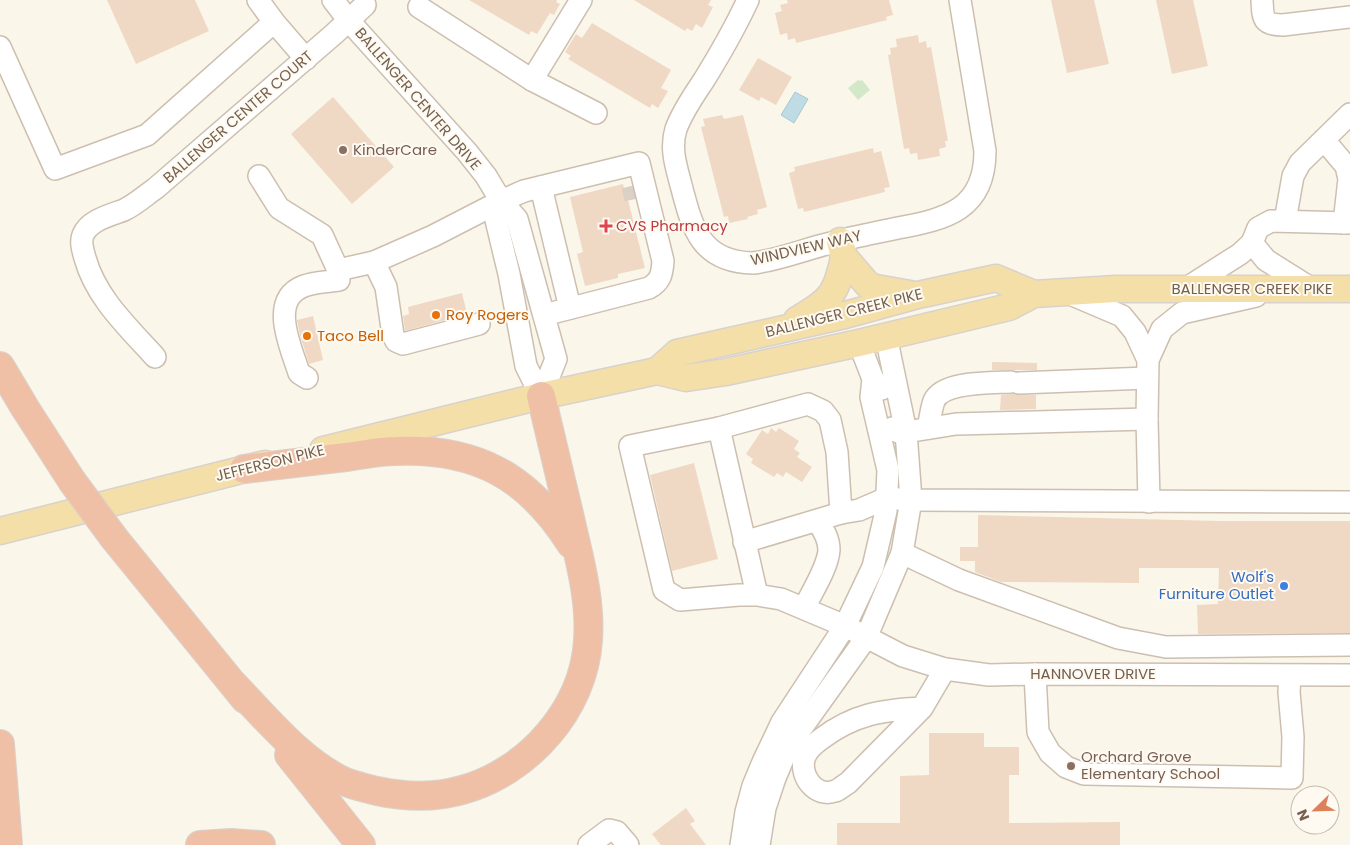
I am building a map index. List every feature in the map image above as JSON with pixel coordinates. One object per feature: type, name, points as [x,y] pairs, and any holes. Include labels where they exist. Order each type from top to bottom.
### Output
[{"type":"highway","points":[[0,366],[72,481],[114,538],[362,845]]},
{"type":"highway","points":[[234,685],[292,744],[317,765],[341,780],[368,789],[400,796],[432,796],[462,790],[490,780],[540,745],[558,722],[573,696],[583,670],[588,641],[588,605],[580,559],[541,396]]},
{"type":"highway","points":[[244,470],[394,451],[424,451],[452,454],[478,461],[522,486],[543,505],[561,528],[580,559]]},
{"type":"highway","points":[[0,744],[8,845]]},
{"type":"highway","points":[[200,845],[231,842],[261,845]]},
{"type":"main road","points":[[842,249],[868,284],[876,288],[918,295]]},
{"type":"main road","points":[[784,328],[820,306],[835,290],[842,249]]},
{"type":"main road","name":"BALLENGER CREEK PIKE","points":[[541,396],[657,370],[677,354],[845,315],[918,295],[996,278],[1034,294]]},
{"type":"main road","name":"BALLENGER CREEK PIKE","points":[[657,370],[686,378],[726,372],[1009,307],[1034,294],[1116,289],[1350,289]]},
{"type":"main road","name":"JEFFERSON PIKE","points":[[0,531],[541,396]]},
{"type":"street","points":[[258,0],[306,59]]},
{"type":"street","name":"BALLENGER CENTER DRIVE","points":[[333,0],[349,21],[467,152],[486,176],[501,201],[518,218],[556,359],[541,396]]},
{"type":"street","points":[[532,80],[581,0]]},
{"type":"street","name":"WINDVIEW WAY","points":[[748,0],[732,34],[683,115],[674,136],[674,160],[690,220],[696,234],[711,250],[724,257],[745,263],[842,249],[934,221],[952,212],[977,190],[984,171],[985,151],[960,0]]},
{"type":"street","points":[[1262,0],[1263,16],[1267,23],[1272,25],[1350,17]]},
{"type":"street","name":"BALLENGER CENTER COURT","points":[[155,357],[115,312],[97,288],[87,266],[82,247],[83,235],[92,225],[112,213],[125,209],[156,188],[306,59],[368,2]]},
{"type":"street","points":[[419,6],[532,80],[596,113]]},
{"type":"street","points":[[0,47],[56,168],[147,135],[274,22]]},
{"type":"street","points":[[1285,221],[1293,176],[1300,163],[1350,114]]},
{"type":"street","points":[[1185,289],[1240,254],[1252,243],[1258,228],[1271,221],[1347,223],[1349,185],[1346,166],[1324,140]]},
{"type":"street","points":[[544,314],[649,288],[656,284],[662,276],[663,261],[654,223],[639,163],[631,183],[638,210],[654,223]]},
{"type":"street","points":[[260,176],[279,208],[322,235],[338,270],[338,280],[303,286],[292,294],[284,307],[283,321],[299,373],[307,378]]},
{"type":"street","points":[[338,270],[374,262],[459,232],[501,201],[524,191],[541,187],[631,183]]},
{"type":"street","points":[[541,187],[570,308]]},
{"type":"street","points":[[501,201],[496,220],[509,274],[526,366],[541,396]]},
{"type":"street","points":[[1252,243],[1266,260],[1312,289]]},
{"type":"street","points":[[374,262],[386,287],[393,335],[396,341],[402,344],[479,324]]},
{"type":"street","points":[[386,287],[377,300],[378,312],[391,358]]},
{"type":"street","points":[[1149,502],[1148,369],[1162,329],[1182,314],[1278,290]]},
{"type":"street","points":[[1066,292],[1122,316],[1135,332],[1148,369]]},
{"type":"street","points":[[759,845],[765,808],[788,747],[866,638],[902,553],[911,500],[906,432],[886,336]]},
{"type":"street","points":[[858,343],[873,379],[882,389],[893,428],[898,432],[956,424],[1147,419]]},
{"type":"street","points":[[928,428],[935,400],[946,390],[958,386],[1015,383],[1148,369]]},
{"type":"street","points":[[741,845],[746,812],[753,786],[763,762],[782,722],[845,626],[873,567],[887,498],[888,470],[871,397],[873,379]]},
{"type":"street","points":[[757,595],[719,428],[808,404],[823,411],[830,420],[837,452],[841,514]]},
{"type":"street","name":"HANNOVER DRIVE","points":[[719,428],[630,446],[664,590],[680,600],[757,595],[781,599],[845,626],[903,656],[944,668],[990,675],[1350,675]]},
{"type":"street","points":[[744,542],[817,520],[859,510],[887,498],[911,500],[1350,502]]},
{"type":"street","points":[[841,514],[860,517],[882,530]]},
{"type":"street","points":[[804,608],[826,561],[829,550],[827,538],[817,520]]},
{"type":"street","points":[[902,553],[959,580],[1118,638],[1166,647],[1350,645]]},
{"type":"street","points":[[922,708],[893,710],[862,716],[846,722],[829,732],[809,749],[804,758],[803,770],[813,788],[823,793],[835,791],[848,783],[922,708],[944,668]]},
{"type":"street","points":[[1035,674],[1038,732],[1050,753],[1066,768],[1084,774],[1292,778],[1293,737],[1289,692],[1290,676]]},
{"type":"street","points":[[589,845],[609,830],[617,832],[628,845]]},
{"type":"green space","points":[[858,80],[862,80],[870,90],[858,100],[848,88]]},
{"type":"water","points":[[795,92],[808,99],[794,123],[781,115]]},
{"type":"building","points":[[107,0],[195,0],[209,31],[136,64]]},
{"type":"building","points":[[469,0],[557,0],[556,2],[560,4],[554,15],[550,13],[537,34],[531,31],[529,35]]},
{"type":"building","points":[[634,0],[711,0],[708,5],[713,7],[702,28],[696,24],[692,31],[687,28],[685,31]]},
{"type":"building","points":[[787,0],[889,0],[893,15],[886,17],[887,20],[796,43],[795,38],[788,40],[787,33],[780,35],[775,13],[782,11],[780,5],[788,3]]},
{"type":"building","points":[[1051,0],[1094,0],[1109,64],[1067,73]]},
{"type":"building","points":[[1156,0],[1193,0],[1208,66],[1172,74]]},
{"type":"building","points":[[592,23],[671,70],[661,88],[668,91],[658,108],[652,104],[650,108],[568,59],[571,56],[565,52],[576,34],[582,38]]},
{"type":"building","points":[[918,35],[919,43],[926,41],[927,48],[931,47],[948,141],[945,141],[946,147],[939,149],[940,156],[918,160],[917,153],[910,154],[909,148],[904,149],[888,55],[891,54],[890,48],[897,47],[896,39]]},
{"type":"building","points":[[758,58],[792,77],[776,105],[761,97],[759,101],[739,90]]},
{"type":"building","name":"KinderCare","points":[[333,97],[394,167],[352,204],[291,134]]},
{"type":"building","points":[[722,115],[724,119],[743,115],[767,207],[757,210],[758,214],[747,217],[748,219],[729,223],[728,216],[724,217],[701,127],[705,126],[703,119]]},
{"type":"building","points":[[873,148],[874,153],[881,151],[890,187],[884,188],[885,192],[804,212],[803,208],[798,209],[789,173],[795,171],[794,167]]},
{"type":"building","name":"CVS Pharmacy","points":[[623,184],[624,188],[632,186],[635,199],[628,200],[645,268],[618,274],[618,278],[585,286],[577,254],[583,252],[570,197]]},
{"type":"building","name":"Roy Rogers","points":[[462,293],[467,314],[405,331],[403,316],[409,314],[408,307]]},
{"type":"building","name":"Taco Bell","points":[[313,316],[323,360],[309,364],[297,320]]},
{"type":"building","points":[[992,362],[1037,363],[1037,370],[992,370]]},
{"type":"building","points":[[1001,395],[1036,395],[1036,409],[1000,410]]},
{"type":"building","points":[[771,428],[776,432],[779,428],[799,441],[794,449],[800,453],[797,457],[812,467],[802,482],[786,472],[783,477],[777,473],[774,477],[751,463],[753,459],[746,454],[762,430],[768,434]]},
{"type":"building","points":[[694,463],[718,559],[672,571],[650,475]]},
{"type":"building","points":[[978,515],[1219,521],[1350,521],[1350,633],[1198,634],[1197,605],[1218,604],[1219,568],[1139,568],[1139,583],[1001,582],[975,572],[975,561],[960,561],[960,547],[978,547]]},
{"type":"building","name":"Orchard Grove Elementary School","points":[[929,733],[984,733],[984,747],[1019,747],[1019,775],[1009,775],[1009,823],[1120,822],[1120,845],[837,845],[837,823],[900,823],[900,776],[929,775]]},
{"type":"building","points":[[686,808],[695,821],[690,824],[706,845],[661,845],[652,834]]},
{"type":"tunnel","points":[[632,186],[635,199]]},
{"type":"place","name":"KinderCare","points":[[343,150]]},
{"type":"place","name":"CVS Pharmacy","points":[[606,226]]},
{"type":"place","name":"Roy Rogers","points":[[436,315]]},
{"type":"place","name":"Taco Bell","points":[[307,336]]},
{"type":"place","name":"Wolf's Furniture Outlet","points":[[1284,586]]},
{"type":"place","name":"Orchard Grove Elementary School","points":[[1071,766]]}]
